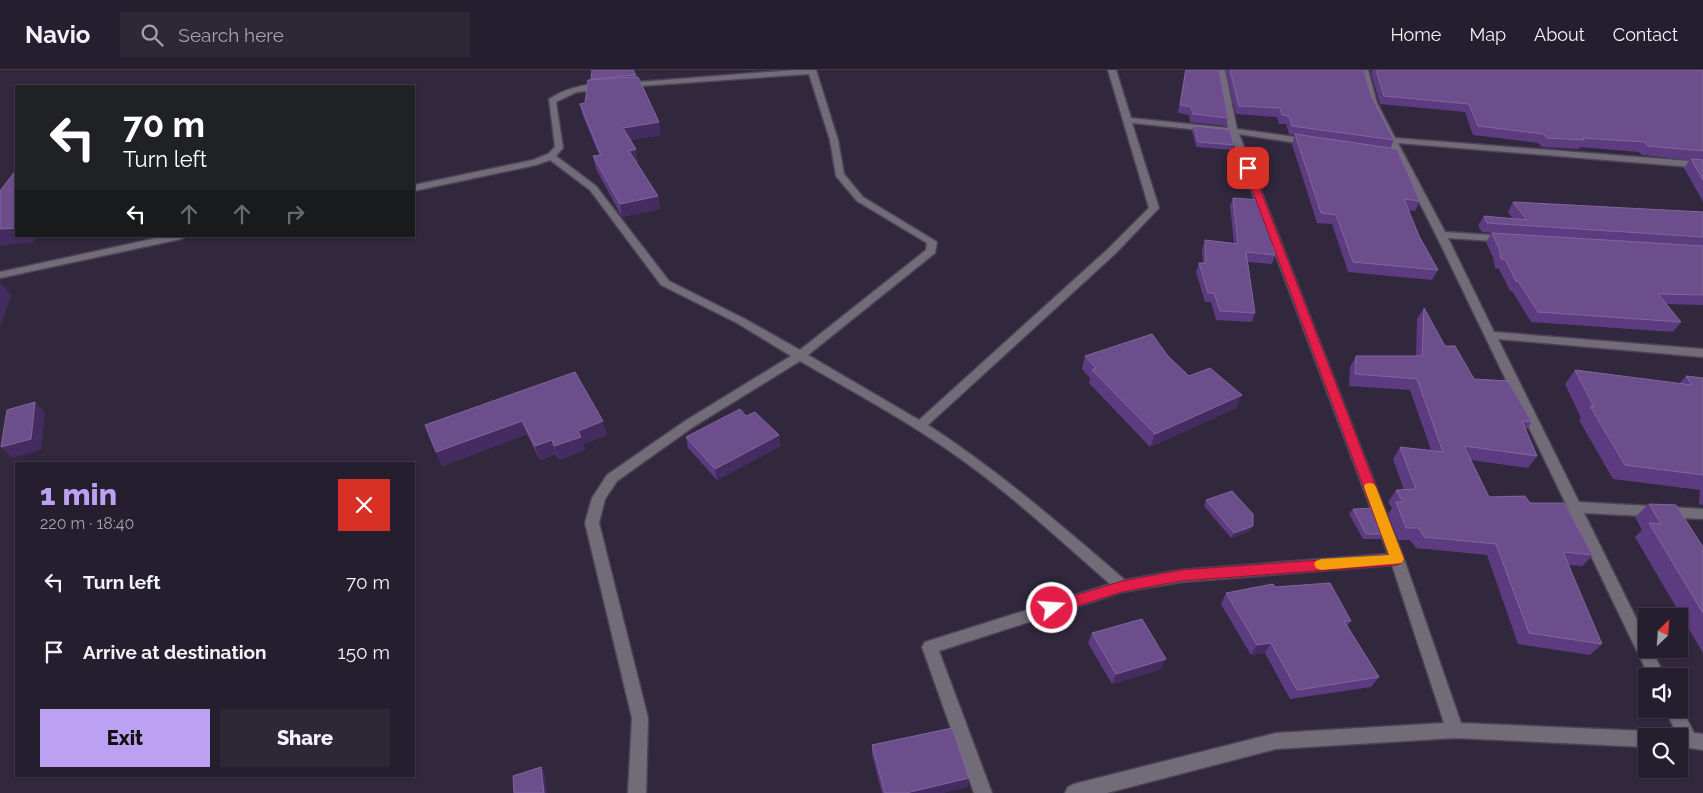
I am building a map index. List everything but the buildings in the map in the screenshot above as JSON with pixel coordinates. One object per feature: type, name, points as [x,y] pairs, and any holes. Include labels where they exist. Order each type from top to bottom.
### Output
[{"type":"street","points":[[920,426],[1112,251],[1154,208],[1112,70]]},
{"type":"street","points":[[1221,70],[1233,131],[1397,559],[1454,730]]},
{"type":"street","points":[[1364,70],[1373,104],[1393,140],[1395,154],[1441,235],[1653,668]]},
{"type":"street","points":[[415,188],[536,162],[551,156],[559,148],[552,101],[562,93],[576,89],[812,71],[834,140],[839,174],[860,199],[932,242],[930,251],[801,355],[689,424],[612,478],[598,498],[592,523],[640,718],[638,793]]},
{"type":"street","points":[[1126,120],[1233,131],[1322,144]]},
{"type":"street","points":[[1393,140],[1703,165]]},
{"type":"street","points":[[551,156],[593,188],[665,283],[741,320],[920,426],[969,458],[1039,513],[1122,586]]},
{"type":"street","points":[[1441,235],[1519,240]]},
{"type":"street","points":[[0,276],[176,237]]},
{"type":"street","points":[[1490,336],[1703,353]]},
{"type":"street","points":[[1574,506],[1703,514]]},
{"type":"street","points":[[983,793],[930,647],[1122,586],[1181,576],[1397,559]]},
{"type":"street","points":[[1678,718],[1690,741]]},
{"type":"street","points":[[1074,793],[1276,741],[1454,730],[1638,739]]},
{"type":"slow traffic","points":[[1321,564],[1397,559],[1370,487]]},
{"type":"route","points":[[1052,608],[1122,586],[1181,576],[1397,559],[1248,168]]}]
